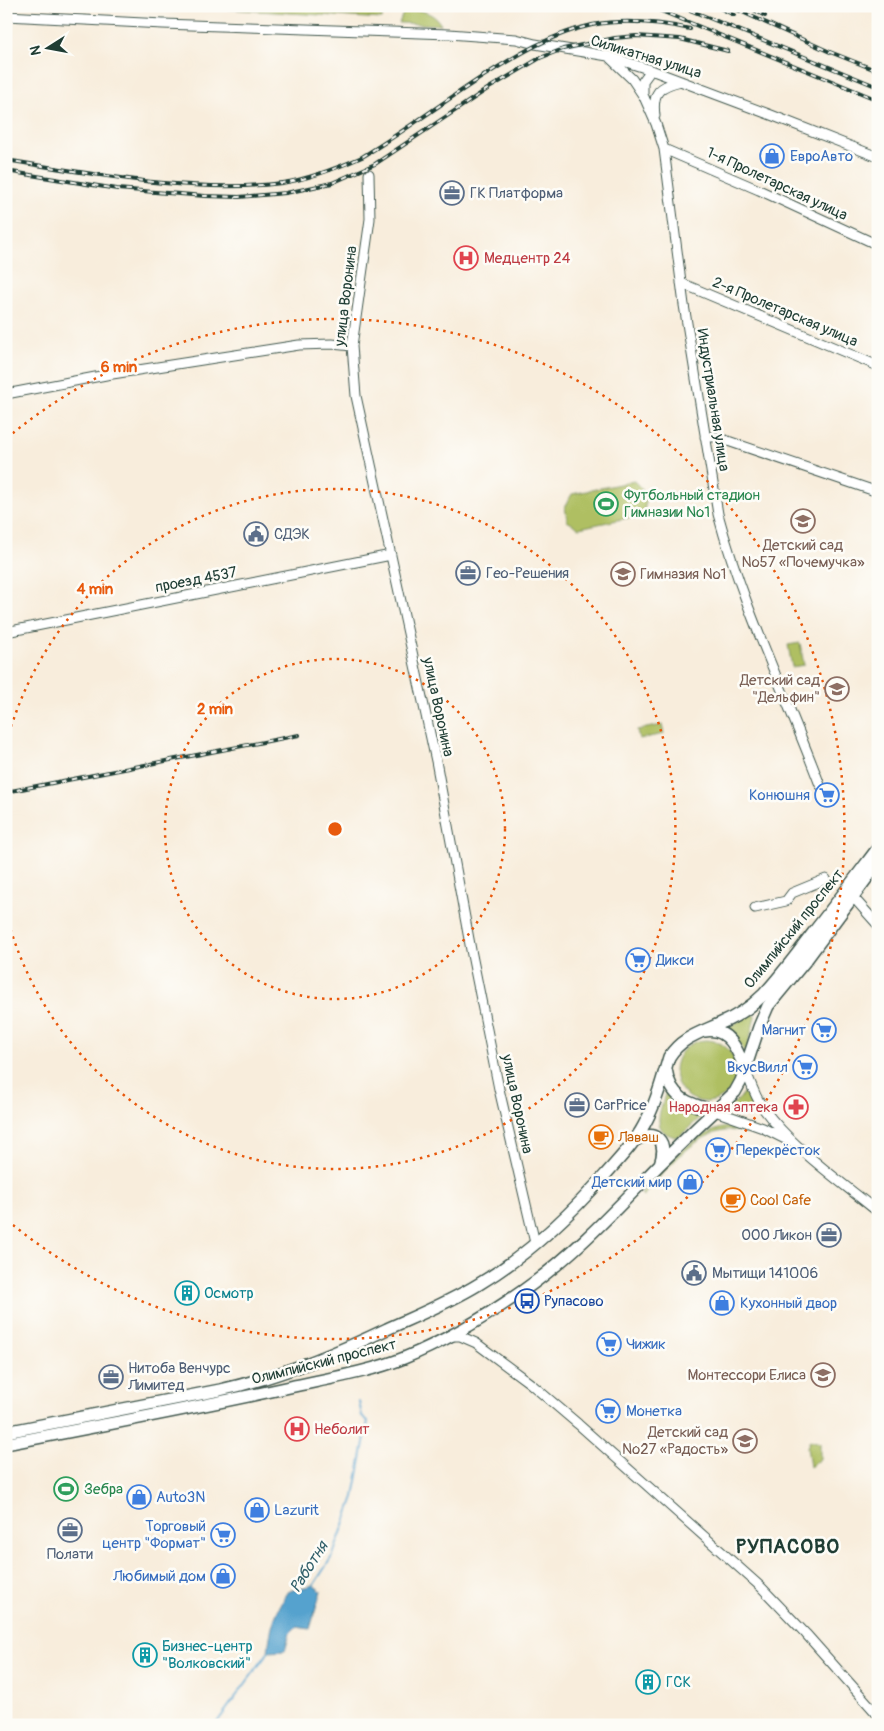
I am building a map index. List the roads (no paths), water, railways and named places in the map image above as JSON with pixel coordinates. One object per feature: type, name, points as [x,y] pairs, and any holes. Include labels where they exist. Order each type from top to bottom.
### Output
[{"type":"main road","name":"Олимпийский проспект","points":[[6,1432],[239,1386],[292,1370],[340,1351],[453,1299],[480,1284],[535,1243],[582,1201],[634,1141],[653,1107],[673,1051],[698,1032],[720,1024],[744,1010],[762,996],[794,959],[878,848]]},
{"type":"main road","name":"Олимпийский проспект","points":[[6,1444],[246,1397],[349,1374],[403,1359],[448,1337],[525,1290],[588,1238],[660,1164],[735,1092],[742,1081],[768,1006],[806,960],[878,863]]},
{"type":"main road","points":[[698,1032],[715,1031],[731,1040],[737,1048],[745,1069]]},
{"type":"main road","points":[[666,1068],[667,1079],[678,1096],[687,1102],[715,1111]]},
{"type":"main road","points":[[634,1141],[646,1136],[657,1138],[662,1143],[664,1149],[660,1164]]},
{"type":"main road","points":[[340,1351],[335,1358],[335,1364],[340,1372],[349,1374]]},
{"type":"main road","points":[[315,1362],[325,1363],[329,1369],[328,1376],[321,1380]]},
{"type":"street","name":"Силикатная улица","points":[[6,16],[138,23],[449,34],[516,39],[543,46],[608,56],[651,70],[878,157]]},
{"type":"street","name":"Индустриальная улица","points":[[608,56],[632,79],[644,97],[656,124],[664,149],[681,283],[718,514],[726,544],[750,610],[820,785]]},
{"type":"street","points":[[644,97],[644,77],[651,70]]},
{"type":"street","name":"Индустриальная улица","points":[[656,124],[654,99],[658,92],[662,86],[682,81]]},
{"type":"street","name":"1-я Пролетарская улица","points":[[664,149],[766,193],[878,246]]},
{"type":"street","name":"улица Воронина","points":[[369,174],[370,219],[352,346],[356,396],[436,761],[499,1089],[535,1243]]},
{"type":"street","name":"2-я Пролетарская улица","points":[[681,283],[878,366]]},
{"type":"street","points":[[6,394],[106,375],[298,345],[332,344],[352,346]]},
{"type":"street","points":[[705,437],[716,437],[875,491]]},
{"type":"street","name":"проезд 4537","points":[[6,632],[391,555]]},
{"type":"street","points":[[755,908],[786,901],[792,892],[826,879]]},
{"type":"street","points":[[854,896],[878,925]]},
{"type":"street","points":[[745,1069],[762,1106],[800,1147],[878,1212]]},
{"type":"street","points":[[715,1111],[775,1133],[800,1147]]},
{"type":"street","points":[[476,1343],[473,1337],[473,1329],[482,1317]]},
{"type":"street","points":[[448,1337],[460,1336],[476,1343],[531,1384],[578,1424],[761,1587],[878,1714]]},
{"type":"water","points":[[313,1585],[321,1591],[310,1629],[296,1627],[290,1633],[285,1651],[268,1652],[274,1620],[289,1591]]},
{"type":"waterway","name":"Работня","points":[[313,1586],[333,1555],[354,1497],[368,1421],[362,1416],[359,1402]]},
{"type":"waterway","name":"Работня","points":[[215,1725],[270,1650]]},
{"type":"railway","points":[[649,6],[878,100]]},
{"type":"railway","points":[[680,6],[878,87]]},
{"type":"railway","points":[[716,6],[734,15]]},
{"type":"railway","points":[[729,6],[830,52],[878,71]]},
{"type":"railway","points":[[747,6],[765,16]]},
{"type":"railway","points":[[6,160],[144,181],[179,184],[248,186],[303,179],[362,157],[521,53],[562,34],[592,25],[616,22],[653,23],[690,29]]},
{"type":"railway","points":[[6,171],[117,189],[205,196],[239,197],[286,193],[332,183],[375,164],[489,88],[540,58],[563,49],[615,38],[636,36],[680,39],[728,51]]},
{"type":"railway","points":[[6,792],[299,735]]},
{"type":"place","name":"ЕвроАвто","points":[[772,156]]},
{"type":"place","name":"ГК Платформа","points":[[452,193]]},
{"type":"place","name":"Медцентр 24","points":[[466,258]]},
{"type":"place","name":"Футбольный стадион Гимназии №1","points":[[606,504]]},
{"type":"place","name":"Детский сад №57 «Почемучка»","points":[[803,521]]},
{"type":"place","name":"СДЭК","points":[[256,534]]},
{"type":"place","name":"Гео-Решения","points":[[468,573]]},
{"type":"place","name":"Гимназия №1","points":[[623,574]]},
{"type":"place","name":"Детский сад \"Дельфин\"","points":[[837,689]]},
{"type":"place","name":"Конюшня","points":[[827,795]]},
{"type":"place","name":"Дикси","points":[[638,960]]},
{"type":"place","name":"Магнит","points":[[824,1030]]},
{"type":"place","name":"ВкусВилл","points":[[805,1067]]},
{"type":"place","name":"CarPrice","points":[[577,1105]]},
{"type":"place","name":"Народная аптека","points":[[796,1107]]},
{"type":"place","name":"Лаваш","points":[[601,1137]]},
{"type":"place","name":"Перекрёсток","points":[[718,1150]]},
{"type":"place","name":"Детский мир","points":[[690,1182]]},
{"type":"place","name":"Cool Cafe","points":[[733,1200]]},
{"type":"place","name":"ООО Ликон","points":[[829,1235]]},
{"type":"place","name":"Мытищи 141006","points":[[694,1273]]},
{"type":"place","name":"Осмотр","points":[[187,1293]]},
{"type":"place","name":"Рупасово","points":[[527,1301]]},
{"type":"place","name":"Кухонный двор","points":[[722,1303]]},
{"type":"place","name":"Чижик","points":[[609,1344]]},
{"type":"place","name":"Монтессори Елиса","points":[[823,1375]]},
{"type":"place","name":"Нитоба Венчурс Лимитед","points":[[111,1377]]},
{"type":"place","name":"Монетка","points":[[608,1411]]},
{"type":"place","name":"Неболит","points":[[297,1429]]},
{"type":"place","name":"Детский сад №27 «Радость»","points":[[745,1441]]},
{"type":"place","name":"Зебра","points":[[66,1489]]},
{"type":"place","name":"Auto3N","points":[[139,1497]]},
{"type":"place","name":"Lazurit","points":[[257,1510]]},
{"type":"place","name":"Полати","points":[[70,1530]]},
{"type":"place","name":"Торговый центр \"Формат\"","points":[[223,1535]]},
{"type":"place","name":"Любимый дом","points":[[223,1576]]},
{"type":"place","name":"Бизнес-центр \"Волковский\"","points":[[145,1655]]},
{"type":"place","name":"ГСК","points":[[648,1682]]},
{"type":"district","name":"РУПАСОВО","points":[[788,1546]]}]
